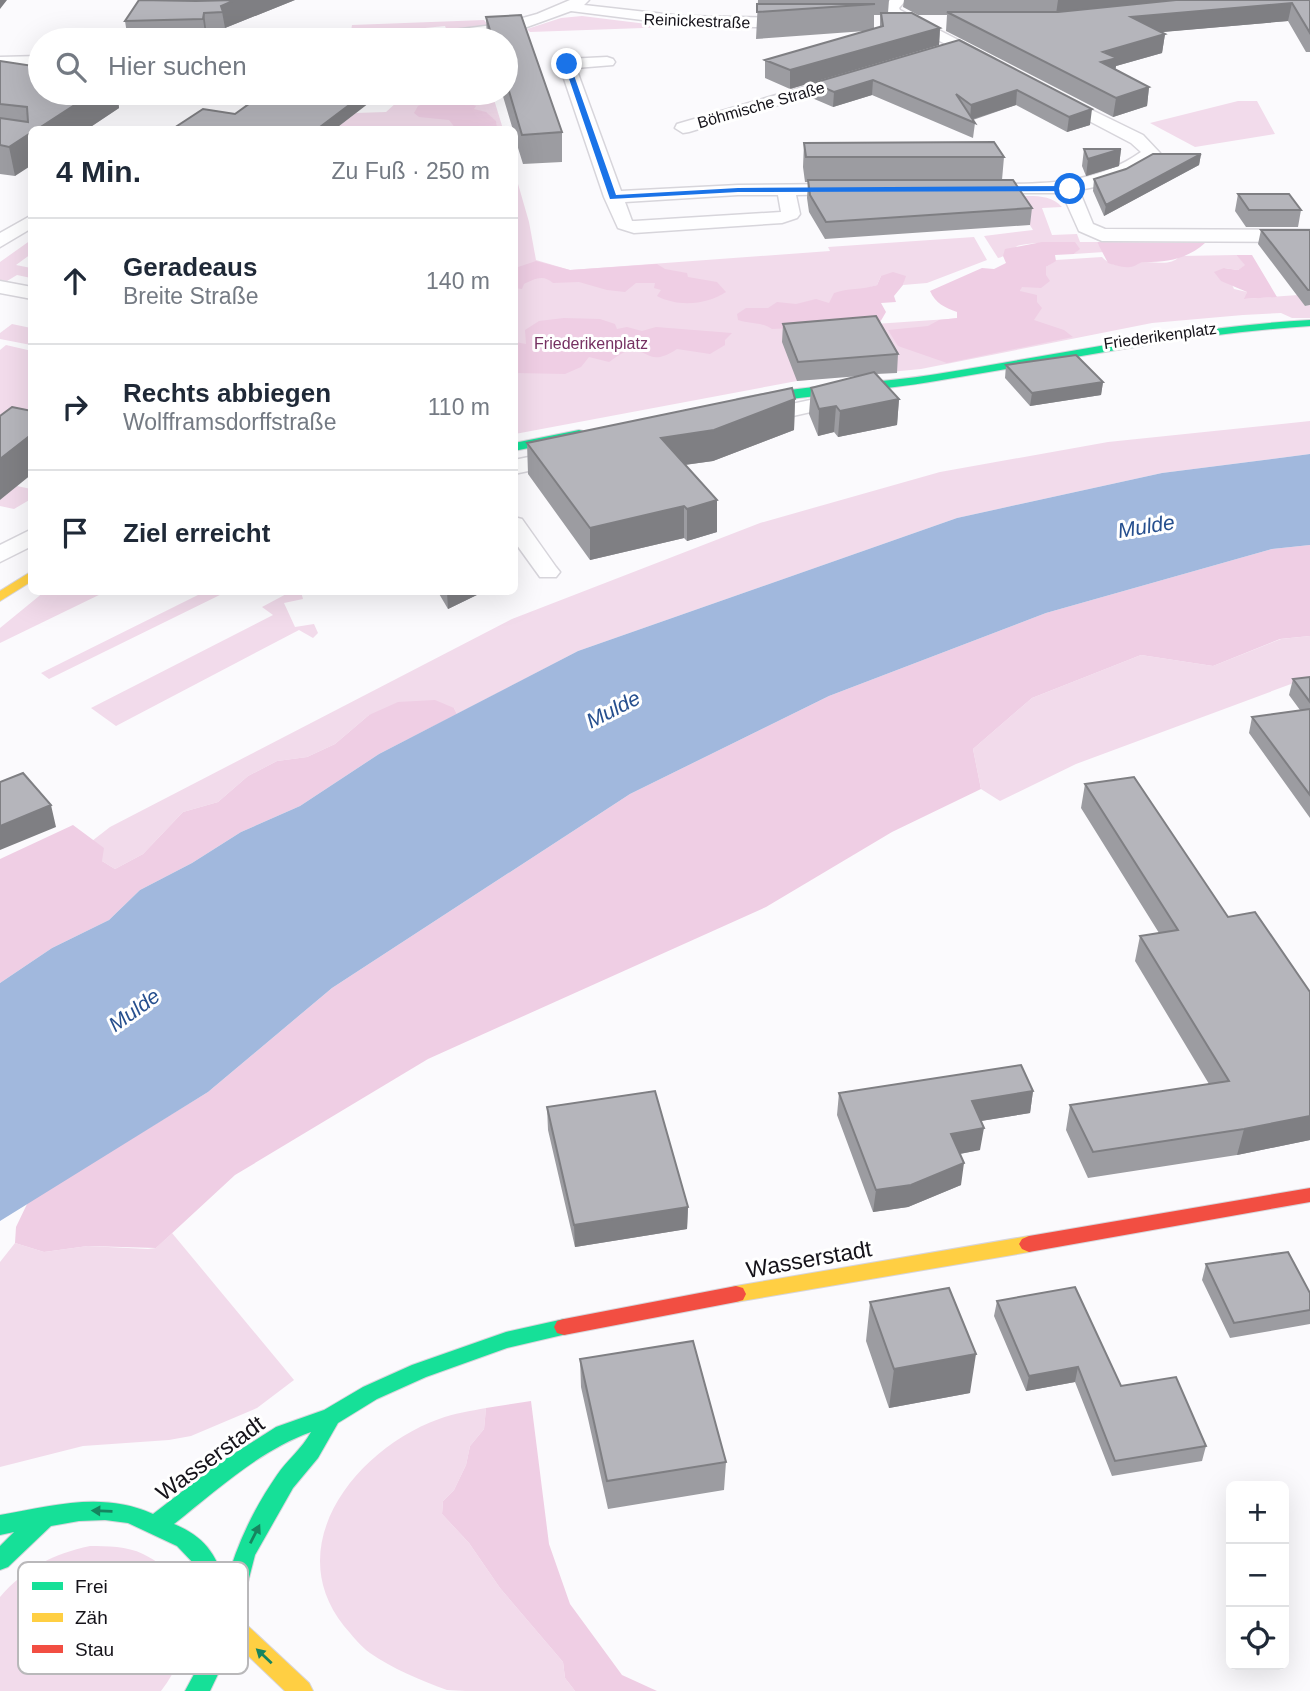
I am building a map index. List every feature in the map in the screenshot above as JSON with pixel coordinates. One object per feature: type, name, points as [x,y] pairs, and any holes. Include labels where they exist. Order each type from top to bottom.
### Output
[{"type":"main road","name":"Friederikenplatz","points":[[723,405],[777,394],[875,387],[950,375],[1154,335],[1238,326],[1310,323]]},
{"type":"main road","points":[[518,447],[591,442]]},
{"type":"main road","points":[[0,597],[28,578]]},
{"type":"main road","name":"Wasserstadt","points":[[157,1524],[264,1444],[283,1433],[331,1417],[370,1394],[419,1371],[506,1340],[558,1326],[1310,1195]]},
{"type":"main road","name":"Wasserstadt","points":[[242,1562],[251,1541],[285,1480],[311,1452],[331,1417]]},
{"type":"main road","points":[[0,1525],[105,1510],[130,1514],[185,1539],[207,1562]]},
{"type":"main road","points":[[0,1560],[45,1517]]},
{"type":"main road","points":[[248,1642],[301,1691]]},
{"type":"main road","name":"Wasserstadt","points":[[197,1691],[207,1674]]},
{"type":"street","points":[[899,0],[891,7],[895,13],[998,65]]},
{"type":"street","points":[[506,28],[576,3]]},
{"type":"street","name":"Reinickestraße","points":[[576,3],[630,17],[671,21],[806,23]]},
{"type":"street","points":[[886,22],[948,23]]},
{"type":"street","points":[[939,52],[961,46]]},
{"type":"street","points":[[0,62],[28,61]]},
{"type":"street","points":[[607,62],[567,64],[624,224],[635,227],[782,218],[791,214],[786,190]]},
{"type":"street","name":"Böhmische Straße","points":[[682,128],[862,75]]},
{"type":"street","points":[[963,189],[1070,189],[1132,170],[1151,153],[1136,139],[1046,92]]},
{"type":"street","points":[[613,197],[868,189]]},
{"type":"street","points":[[1070,189],[1085,227],[1102,234],[1310,236]]},
{"type":"street","points":[[0,241],[28,223]]},
{"type":"street","points":[[0,287],[28,292]]},
{"type":"street","points":[[738,422],[850,397],[875,387]]},
{"type":"street","points":[[518,466],[591,442]]},
{"type":"street","points":[[518,530],[548,572]]},
{"type":"street","points":[[0,555],[28,538]]},
{"type":"green space","points":[[582,16],[647,24],[700,26],[530,32],[527,29],[561,18]]},
{"type":"green space","points":[[484,20],[488,25],[468,28],[352,28],[352,25]]},
{"type":"green space","points":[[1238,101],[1257,101],[1275,134],[1195,147],[1150,123]]},
{"type":"green space","points":[[394,105],[496,105],[502,126],[339,126],[356,113],[386,112]]},
{"type":"green space","points":[[474,105],[476,106],[474,109],[486,112],[496,121],[497,126],[454,126],[449,120],[419,117],[414,113],[418,106]]},
{"type":"green space","name":"Friederikenplatz","points":[[518,184],[536,260],[570,270],[830,251],[828,247],[974,237],[987,260],[927,283],[903,285],[905,276],[881,276],[877,285],[862,290],[860,325],[1037,313],[1020,291],[1021,287],[1046,275],[1046,267],[1056,260],[1102,257],[1112,264],[1122,266],[1143,262],[1167,262],[1180,256],[1236,255],[1246,265],[1238,270],[1224,268],[1234,289],[1247,292],[1245,299],[1298,295],[1305,306],[1310,305],[1310,318],[1292,318],[1281,313],[1152,323],[921,369],[797,381],[518,433]]},
{"type":"green space","points":[[1017,196],[1041,197],[1058,203],[1062,207],[1042,208],[1052,235],[1077,234],[1080,242],[1097,242],[1104,252],[1074,254],[1079,249],[1036,243],[1018,246],[998,258],[984,236],[1033,230],[1019,208]]},
{"type":"green space","points":[[28,242],[28,256],[16,265],[28,267],[28,277],[17,275],[7,281],[0,280],[0,262]]},
{"type":"green space","points":[[1042,242],[1075,242],[1080,249],[1074,254],[1055,255],[1056,261],[1046,267],[1046,275],[1050,281],[1041,288],[1022,287],[1020,291],[1037,295],[1037,302],[1042,308],[1034,320],[1064,330],[1073,337],[947,363],[898,346],[888,330],[928,326],[939,320],[957,318],[957,312],[941,304],[930,291],[982,268],[994,269],[1006,263],[1003,256],[1005,249]]},
{"type":"green space","points":[[1097,242],[1205,243],[1191,253],[1177,258],[1127,267],[1108,263]]},
{"type":"green space","points":[[1236,255],[1252,255],[1277,297],[1244,299],[1247,292],[1221,281],[1214,272],[1224,268],[1238,270],[1245,265]]},
{"type":"green space","points":[[536,261],[570,270],[657,264],[665,269],[687,273],[688,277],[717,282],[726,292],[710,300],[683,303],[657,296],[661,290],[654,288],[655,283],[636,283],[625,292],[579,282],[553,283],[542,278],[524,284],[522,289],[518,288],[518,267]]},
{"type":"green space","points":[[893,272],[906,276],[894,296],[896,302],[881,303],[886,312],[879,324],[772,329],[738,320],[737,314],[746,308],[768,308],[777,302],[796,304],[816,299],[829,303],[834,293],[877,285],[881,276]]},
{"type":"green space","points":[[564,318],[600,319],[615,324],[617,329],[627,327],[642,331],[656,327],[732,333],[725,340],[725,345],[710,354],[677,349],[655,357],[629,351],[609,362],[589,357],[581,367],[565,374],[518,373],[518,343],[526,344],[525,330],[539,321]]},
{"type":"green space","points":[[12,324],[28,327],[28,344],[0,339],[0,333]]},
{"type":"green space","points":[[6,345],[28,350],[28,425],[0,448],[0,350]]},
{"type":"green space","points":[[1310,421],[1310,454],[1162,473],[957,518],[578,651],[457,714],[454,708],[369,715],[335,744],[307,757],[277,761],[248,776],[218,802],[183,812],[143,854],[115,869],[102,861],[92,841],[110,827],[512,619],[760,523],[940,472],[1108,442]]},
{"type":"green space","points":[[17,486],[28,488],[28,501],[14,509],[0,506],[0,500]]},
{"type":"green space","points":[[1310,545],[1310,636],[1280,639],[1213,666],[1141,655],[1032,698],[973,749],[981,789],[892,832],[766,907],[428,1059],[235,1175],[156,1248],[88,1246],[44,1252],[15,1243],[16,1227],[28,1202],[208,1092],[332,988],[630,794],[829,696],[1046,613],[1272,549]]},
{"type":"green space","points":[[40,595],[99,595],[0,643],[0,628]]},
{"type":"green space","points":[[198,595],[220,595],[49,679],[41,673]]},
{"type":"green space","points":[[284,595],[302,595],[303,599],[284,603],[295,627],[314,624],[318,633],[313,638],[299,630],[116,726],[91,708],[273,615],[262,607]]},
{"type":"green space","points":[[1310,636],[1310,677],[1076,764],[1000,801],[981,789],[973,749],[1032,698],[1141,655],[1213,666],[1281,639]]},
{"type":"green space","points":[[435,700],[454,708],[457,714],[379,754],[300,806],[241,832],[192,863],[140,890],[109,920],[52,948],[0,983],[0,859],[73,825],[104,848],[102,861],[115,869],[143,854],[183,812],[218,802],[248,776],[277,761],[307,757],[335,744],[369,715],[398,702]]},
{"type":"green space","points":[[172,1233],[294,1380],[257,1408],[191,1436],[83,1446],[0,1467],[0,1262],[15,1243],[44,1252],[88,1246],[148,1249],[156,1248]]},
{"type":"green space","points":[[531,1401],[549,1544],[570,1604],[622,1675],[657,1691],[575,1691],[565,1678],[563,1662],[500,1588],[469,1543],[442,1514],[443,1501],[454,1490],[466,1465],[470,1446],[484,1429],[486,1408]]},
{"type":"green space","points":[[486,1408],[484,1429],[470,1446],[466,1465],[454,1490],[443,1501],[442,1514],[469,1543],[500,1588],[563,1662],[565,1678],[575,1691],[447,1690],[397,1669],[366,1650],[344,1626],[326,1595],[320,1563],[324,1532],[337,1503],[356,1476],[381,1452],[409,1433],[445,1417]]},
{"type":"green space","points":[[90,1546],[117,1547],[137,1551],[156,1562],[45,1562]]},
{"type":"green space","points":[[18,1579],[18,1674],[172,1674],[161,1691],[0,1691],[0,1597]]},
{"type":"water","name":"Mulde","points":[[1310,454],[1310,545],[1272,549],[1046,613],[829,696],[630,794],[332,988],[208,1092],[0,1221],[0,983],[52,948],[109,920],[140,890],[192,863],[241,832],[300,806],[379,754],[578,651],[957,518],[1162,473]]},
{"type":"building","points":[[139,0],[235,0],[221,6],[223,12],[204,13],[203,19],[125,21]]},
{"type":"building","points":[[1176,0],[1310,0],[1310,33],[1292,3],[1131,17],[1165,34],[1103,52],[1117,58],[1101,62],[1149,87],[1116,98],[947,12],[1058,12]]},
{"type":"building","points":[[757,4],[875,4],[757,12]]},
{"type":"building","points":[[881,13],[912,13],[940,28],[790,70],[765,60],[883,26]]},
{"type":"building","points":[[521,15],[562,132],[522,135],[513,105],[518,105],[518,28],[489,28],[486,17]]},
{"type":"building","points":[[959,40],[1092,109],[1069,117],[1017,90],[971,105],[956,94],[975,123],[873,80],[834,92],[813,83]]},
{"type":"building","points":[[0,61],[28,65],[28,105],[75,105],[42,126],[28,126],[28,135],[9,147],[0,145],[0,118],[28,122],[27,107],[0,104]]},
{"type":"building","points":[[247,105],[349,105],[321,126],[177,126],[203,109],[235,114]]},
{"type":"building","points":[[994,142],[1004,157],[806,157],[804,143]]},
{"type":"building","points":[[1084,149],[1121,149],[1088,159]]},
{"type":"building","points":[[1153,154],[1201,154],[1106,205],[1094,179],[1126,169]]},
{"type":"building","points":[[808,180],[1013,180],[1032,208],[826,222],[810,195]]},
{"type":"building","points":[[1238,194],[1289,194],[1301,210],[1249,210]]},
{"type":"building","points":[[1261,230],[1310,230],[1310,290],[1308,290]]},
{"type":"building","points":[[876,316],[898,354],[798,362],[783,324]]},
{"type":"building","points":[[1076,355],[1103,382],[1032,393],[1006,365]]},
{"type":"building","points":[[874,372],[899,399],[840,411],[836,406],[819,409],[811,388]]},
{"type":"building","points":[[792,388],[795,399],[714,430],[661,438],[717,500],[687,509],[684,506],[590,528],[527,443]]},
{"type":"building","points":[[12,407],[28,410],[28,437],[0,459],[0,416]]},
{"type":"building","points":[[1310,677],[1310,702],[1293,679]]},
{"type":"building","points":[[1310,709],[1310,795],[1252,717]]},
{"type":"building","points":[[23,773],[51,805],[0,826],[0,782]]},
{"type":"building","points":[[1134,777],[1228,917],[1255,912],[1310,992],[1310,1116],[1093,1152],[1070,1105],[1229,1081],[1140,936],[1178,930],[1085,784]]},
{"type":"building","points":[[1021,1065],[1033,1091],[972,1101],[984,1128],[951,1134],[964,1163],[911,1185],[876,1190],[839,1093]]},
{"type":"building","points":[[655,1091],[688,1207],[574,1225],[547,1107]]},
{"type":"building","points":[[1288,1252],[1310,1293],[1310,1310],[1234,1323],[1206,1264]]},
{"type":"building","points":[[1075,1287],[1121,1386],[1176,1377],[1206,1446],[1115,1461],[1078,1367],[1029,1376],[997,1301]]},
{"type":"building","points":[[949,1288],[976,1354],[894,1369],[870,1302]]},
{"type":"building","points":[[693,1341],[726,1462],[607,1481],[580,1359]]},
{"type":"traffic: fast","points":[[741,402],[912,382],[1216,330],[1310,323]]},
{"type":"traffic: fast","points":[[518,446],[579,434]]},
{"type":"traffic: fast","points":[[157,1524],[227,1470],[283,1433],[331,1417],[370,1393],[419,1371],[506,1340],[564,1327]]},
{"type":"traffic: fast","points":[[243,1562],[285,1481],[311,1452],[331,1417]]},
{"type":"traffic: fast","points":[[0,1525],[79,1511],[105,1510],[130,1514],[185,1539],[207,1562]]},
{"type":"traffic: fast","points":[[0,1560],[45,1517]]},
{"type":"traffic: fast","points":[[197,1691],[207,1674]]},
{"type":"traffic: slow","points":[[0,597],[28,578]]},
{"type":"traffic: slow","points":[[736,1294],[1029,1244]]},
{"type":"traffic: slow","points":[[248,1641],[301,1691]]},
{"type":"traffic: jam","points":[[1029,1244],[1310,1195]]},
{"type":"traffic: jam","points":[[564,1327],[736,1294]]},
{"type":"route","points":[[567,64],[613,197],[738,190],[1070,189]]}]
